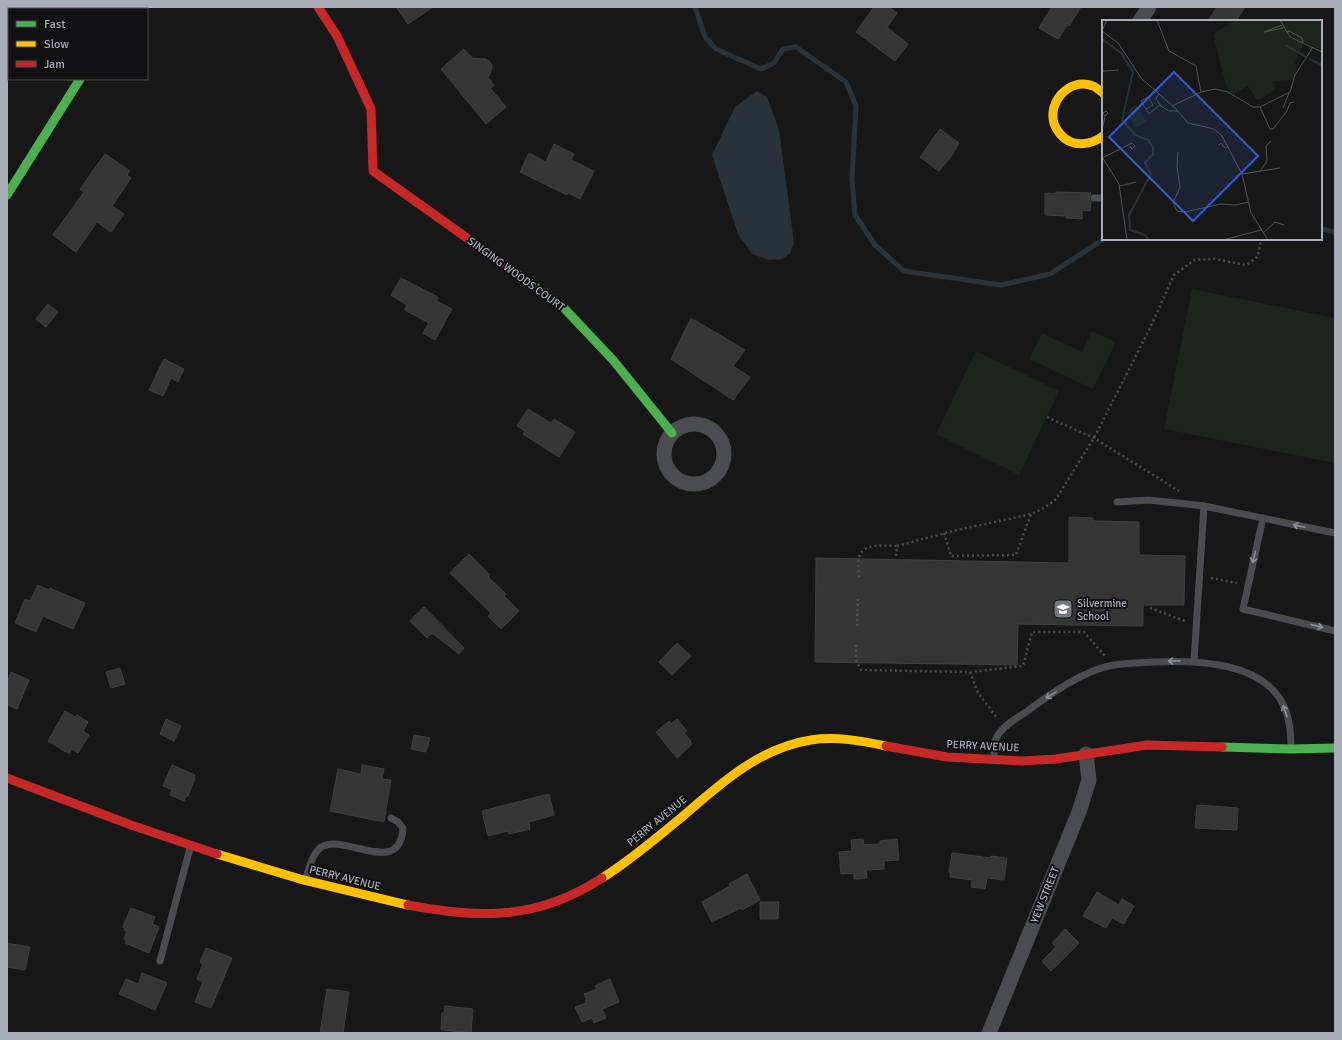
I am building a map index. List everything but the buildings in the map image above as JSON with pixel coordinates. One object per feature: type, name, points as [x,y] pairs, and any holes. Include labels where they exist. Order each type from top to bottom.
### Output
[{"type":"street","name":"SINGING WOODS COURT","points":[[318,7],[337,36],[372,109],[373,171],[563,307],[613,360],[672,433]]},
{"type":"street","points":[[1141,20],[1149,7]]},
{"type":"street","points":[[7,195],[79,80]]},
{"type":"street","points":[[1102,89],[1091,85],[1081,84],[1071,86],[1062,92],[1056,100],[1052,109],[1052,120],[1062,137],[1071,143],[1081,145],[1091,144],[1102,137]]},
{"type":"street","name":"PERRY AVENUE","points":[[7,778],[106,817],[191,846],[305,881],[379,899],[451,911],[496,914],[528,911],[547,906],[563,900],[607,876],[643,849],[743,767],[762,755],[784,746],[820,739],[844,739],[941,756],[993,761],[1054,759],[1147,745],[1291,749],[1335,748]]},
{"type":"street","name":"YEW STREET","points":[[989,1033],[1079,812],[1089,780],[1086,754]]},
{"type":"lane","points":[[1094,198],[1102,198]]},
{"type":"lane","points":[[1117,502],[1149,500],[1204,506],[1335,533]]},
{"type":"lane","points":[[1194,661],[1204,506]]},
{"type":"lane","points":[[1263,518],[1242,609],[1335,631]]},
{"type":"lane","points":[[993,761],[995,740],[998,734],[1006,726],[1034,705],[1071,682],[1094,671],[1113,665],[1194,661],[1219,664],[1236,669],[1253,676],[1268,685],[1279,698],[1286,711],[1291,734],[1291,749]]},
{"type":"lane","points":[[305,881],[311,863],[317,851],[322,846],[336,845],[376,852],[393,850],[400,844],[403,828],[398,822],[391,818]]},
{"type":"lane","points":[[160,961],[191,846]]},
{"type":"path","points":[[859,578],[859,558],[863,550],[870,547],[897,546],[944,533],[1031,514],[1048,506],[1056,499],[1094,438],[1150,328],[1174,275],[1194,260],[1215,259],[1246,265],[1258,256],[1261,240]]},
{"type":"path","points":[[1047,417],[1094,438],[1204,506]]},
{"type":"path","points":[[944,533],[951,556],[1016,555],[1031,514]]},
{"type":"path","points":[[896,556],[897,546]]},
{"type":"path","points":[[1219,580],[1248,585]]},
{"type":"path","points":[[857,626],[858,596]]},
{"type":"path","points":[[1150,608],[1196,626]]},
{"type":"path","points":[[856,644],[856,660],[861,670],[970,672],[1023,666],[1032,632],[1084,632],[1113,665]]},
{"type":"path","points":[[970,672],[978,692],[995,716]]},
{"type":"shaded area","points":[[757,91],[767,97],[779,130],[794,243],[790,253],[782,259],[769,260],[752,254],[738,234],[712,155],[735,107]]},
{"type":"shaded area","points":[[1192,289],[1335,318],[1335,463],[1164,429]]},
{"type":"shaded area","points":[[1092,331],[1116,342],[1093,389],[1029,359],[1042,333],[1082,352]]},
{"type":"shaded area","points":[[976,351],[1059,391],[1019,475],[936,434]]},
{"type":"waterway","points":[[695,7],[705,37],[716,49],[761,69],[774,63],[783,49],[796,47],[846,82],[856,106],[852,179],[855,215],[875,245],[904,271],[1001,285],[1050,274],[1102,240]]},
{"type":"waterway","points":[[1322,229],[1335,232]]},
{"type":"traffic: fast","points":[[7,195],[79,80]]},
{"type":"traffic: fast","points":[[509,268],[563,307],[613,360],[672,433]]},
{"type":"traffic: fast","points":[[1222,747],[1291,749],[1335,748]]},
{"type":"traffic: slow","points":[[1102,92],[1094,87],[1084,84],[1075,85],[1067,89],[1061,95],[1056,102],[1053,111],[1053,119],[1056,128],[1059,133],[1071,142],[1082,144],[1089,143],[1102,137]]},
{"type":"traffic: slow","points":[[602,878],[643,849],[726,780],[757,759],[774,751],[792,744],[820,739],[868,742],[886,746]]},
{"type":"traffic: slow","points":[[217,854],[300,879],[408,905]]},
{"type":"traffic: jam","points":[[318,7],[337,36],[371,109],[373,171],[509,268]]},
{"type":"traffic: jam","points":[[886,746],[947,757],[1022,761],[1056,759],[1147,745],[1222,747]]},
{"type":"traffic: jam","points":[[7,778],[131,825],[217,854]]},
{"type":"traffic: jam","points":[[408,905],[434,910],[484,914],[531,909],[555,902],[578,892],[602,878]]},
{"type":"place","name":"Silvermine School","points":[[1063,609]]}]
